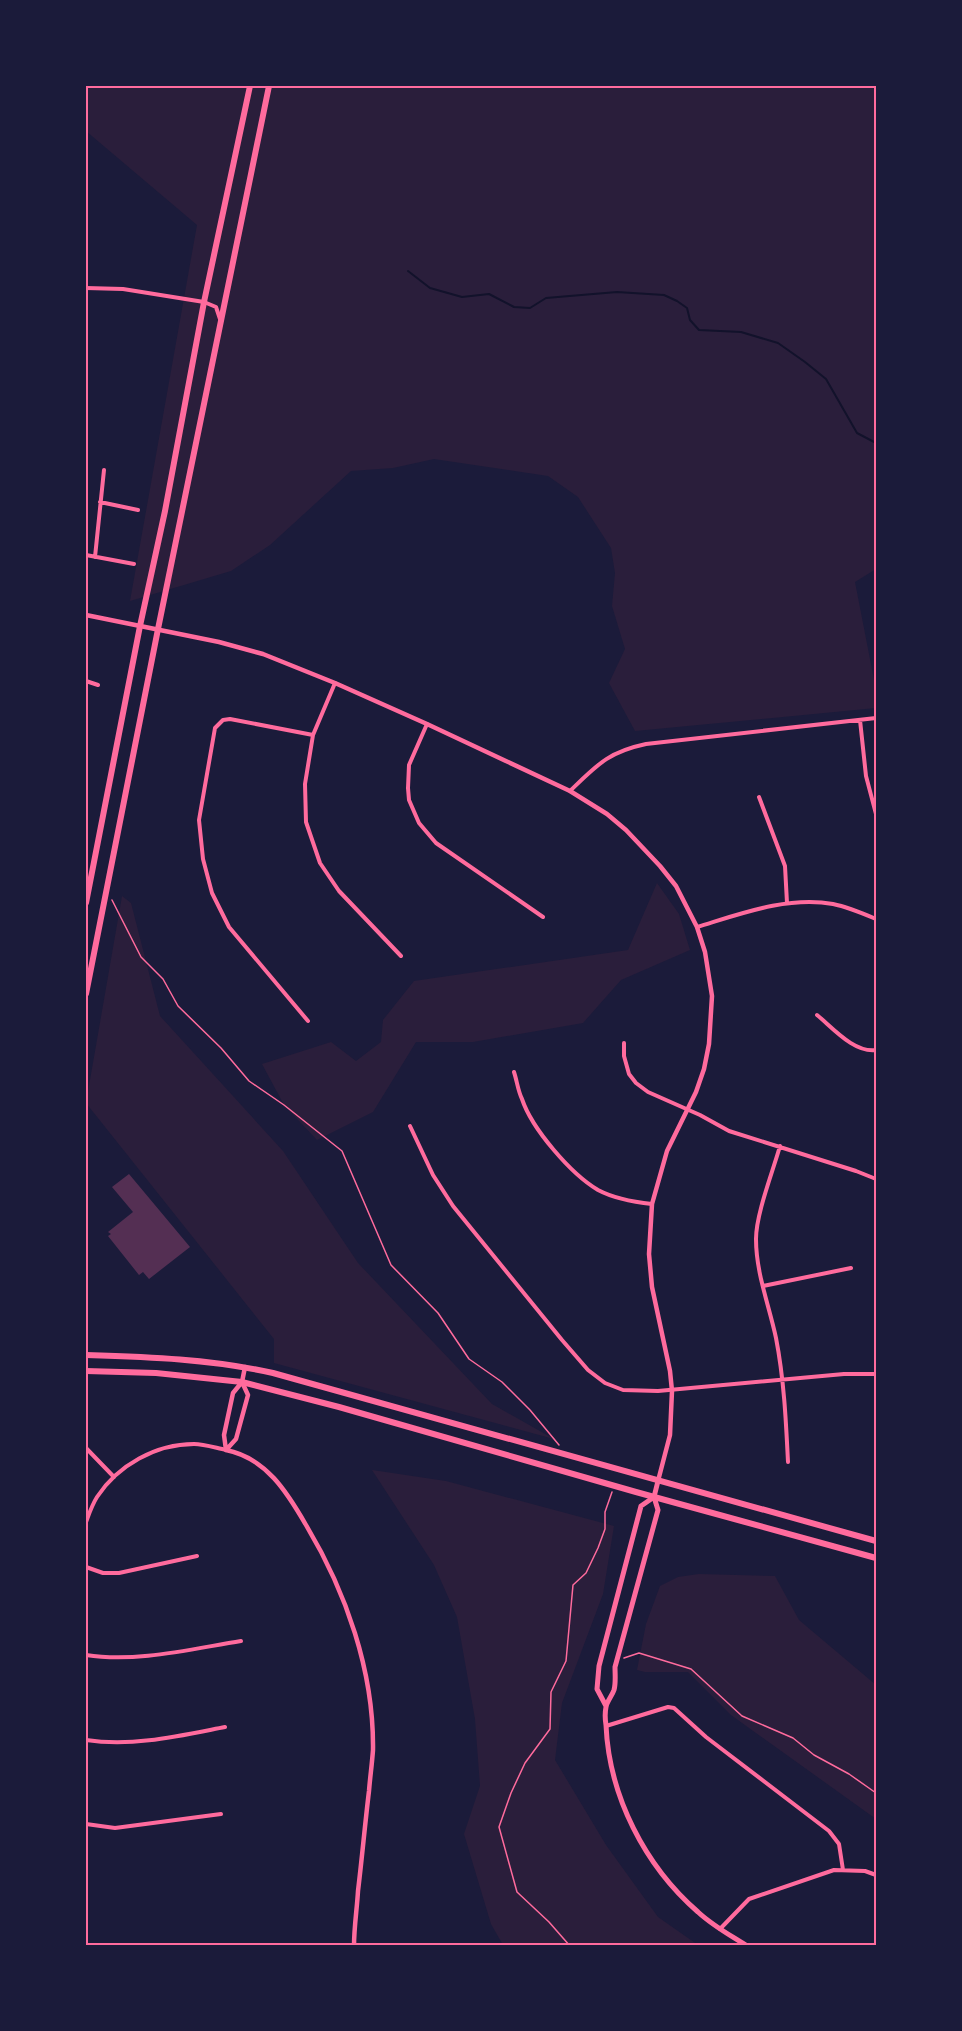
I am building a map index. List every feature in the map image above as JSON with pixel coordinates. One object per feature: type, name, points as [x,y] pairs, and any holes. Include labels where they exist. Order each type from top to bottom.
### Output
[{"type":"main road","points":[[86,903],[165,511],[204,302],[250,86]]},
{"type":"main road","points":[[86,994],[220,319],[269,86]]},
{"type":"main road","points":[[86,1355],[181,1359],[245,1367],[338,1390],[876,1541]]},
{"type":"main road","points":[[86,1371],[166,1374],[242,1382],[350,1410],[876,1558]]},
{"type":"main road","points":[[658,1481],[654,1497],[658,1510],[617,1660],[614,1690],[606,1707],[609,1756],[616,1784],[632,1827],[650,1857],[674,1888],[698,1913],[747,1946]]},
{"type":"main road","points":[[606,1707],[597,1689],[599,1665],[641,1506],[654,1497]]},
{"type":"street","points":[[86,288],[123,289],[204,302],[216,307],[220,319]]},
{"type":"street","points":[[95,557],[104,470]]},
{"type":"street","points":[[100,501],[138,510]]},
{"type":"street","points":[[86,555],[134,564]]},
{"type":"street","points":[[86,615],[158,629],[263,654],[427,724],[570,791],[607,814],[626,830],[676,886],[697,927],[705,952],[712,996],[709,1044],[704,1069],[688,1110],[667,1150],[652,1204],[649,1254],[652,1287],[670,1371],[672,1391],[670,1435],[658,1481]]},
{"type":"street","points":[[86,681],[98,685]]},
{"type":"street","points":[[335,683],[313,735],[305,784],[306,822],[320,863],[339,891],[401,956]]},
{"type":"street","points":[[570,791],[601,762],[614,753],[630,747],[876,718]]},
{"type":"street","points":[[308,1021],[229,927],[212,892],[203,859],[198,820],[215,728],[224,720],[230,719],[313,735]]},
{"type":"street","points":[[860,720],[866,776],[876,814]]},
{"type":"street","points":[[427,724],[409,765],[410,800],[418,823],[436,843],[543,917]]},
{"type":"street","points":[[759,797],[785,866],[787,903]]},
{"type":"street","points":[[697,927],[787,903],[831,904],[876,919]]},
{"type":"street","points":[[817,1015],[851,1044],[870,1051],[876,1050]]},
{"type":"street","points":[[624,1043],[624,1056],[629,1074],[648,1092],[729,1131],[876,1179]]},
{"type":"street","points":[[514,1072],[522,1100],[532,1121],[569,1169],[598,1190],[623,1200],[652,1204]]},
{"type":"street","points":[[410,1126],[433,1175],[453,1206],[588,1370],[605,1383],[623,1390],[672,1391],[844,1374],[876,1374]]},
{"type":"street","points":[[780,1146],[757,1226],[756,1240],[758,1266],[776,1340],[782,1380],[788,1462]]},
{"type":"street","points":[[763,1286],[851,1268]]},
{"type":"street","points":[[226,1450],[224,1436],[233,1393],[242,1382],[245,1367]]},
{"type":"street","points":[[226,1450],[236,1439],[248,1395],[242,1382]]},
{"type":"street","points":[[86,1522],[95,1500],[123,1468],[165,1447],[195,1444],[237,1452],[264,1467],[290,1497],[330,1570],[356,1636],[370,1706],[373,1751],[354,1946]]},
{"type":"street","points":[[86,1448],[114,1477]]},
{"type":"street","points":[[86,1567],[103,1573],[119,1573],[197,1556]]},
{"type":"street","points":[[86,1655],[103,1658],[164,1653],[241,1641]]},
{"type":"street","points":[[606,1726],[668,1707],[674,1708],[706,1737],[829,1831],[839,1844],[843,1870]]},
{"type":"street","points":[[86,1740],[119,1743],[154,1740],[225,1727]]},
{"type":"street","points":[[86,1824],[115,1828],[221,1814]]},
{"type":"street","points":[[720,1929],[749,1899],[834,1870],[865,1871],[876,1875]]},
{"type":"path","points":[[106,888],[141,957],[163,979],[178,1006],[221,1048],[249,1082],[284,1105],[342,1151],[391,1265],[438,1313],[469,1359],[502,1383],[530,1410],[567,1455]]},
{"type":"path","points":[[570,1946],[549,1922],[517,1893],[499,1827],[511,1792],[525,1764],[550,1729],[551,1692],[566,1661],[573,1585],[586,1573],[598,1548],[605,1529],[605,1512],[614,1486]]},
{"type":"path","points":[[617,1660],[639,1653],[691,1669],[742,1716],[793,1738],[814,1755],[849,1774],[876,1793]]},
{"type":"shaded area","points":[[86,86],[876,86],[876,569],[855,582],[876,690],[876,708],[635,731],[609,683],[625,649],[612,606],[615,573],[611,548],[578,497],[548,476],[434,459],[393,468],[351,471],[270,545],[231,571],[130,601],[197,225],[86,131]]},
{"type":"shaded area","points":[[657,883],[679,914],[690,950],[621,980],[583,1023],[473,1042],[416,1042],[373,1112],[317,1140],[284,1105],[262,1064],[331,1042],[356,1061],[381,1042],[383,1020],[414,981],[628,950]]},
{"type":"shaded area","points":[[122,896],[131,903],[160,1016],[283,1151],[358,1263],[492,1404],[554,1439],[274,1363],[274,1339],[86,1103]]},
{"type":"shaded area","points":[[372,1470],[446,1481],[614,1526],[603,1594],[562,1703],[555,1760],[606,1845],[658,1917],[698,1945],[503,1945],[491,1924],[464,1834],[480,1786],[475,1719],[457,1617],[434,1565]]},
{"type":"shaded area","points":[[699,1574],[775,1576],[799,1620],[876,1685],[876,1819],[731,1715],[688,1672],[637,1670],[646,1624],[660,1586],[678,1577]]},
{"type":"building","points":[[129,1174],[190,1247],[149,1279],[143,1272],[139,1275],[108,1236],[111,1234],[108,1232],[133,1212],[112,1187]]},
{"type":"waterway","points":[[408,271],[430,288],[462,297],[489,294],[514,307],[530,308],[546,298],[617,292],[664,295],[687,308],[690,320],[699,330],[741,332],[778,343],[826,379],[857,433],[876,443]]}]
